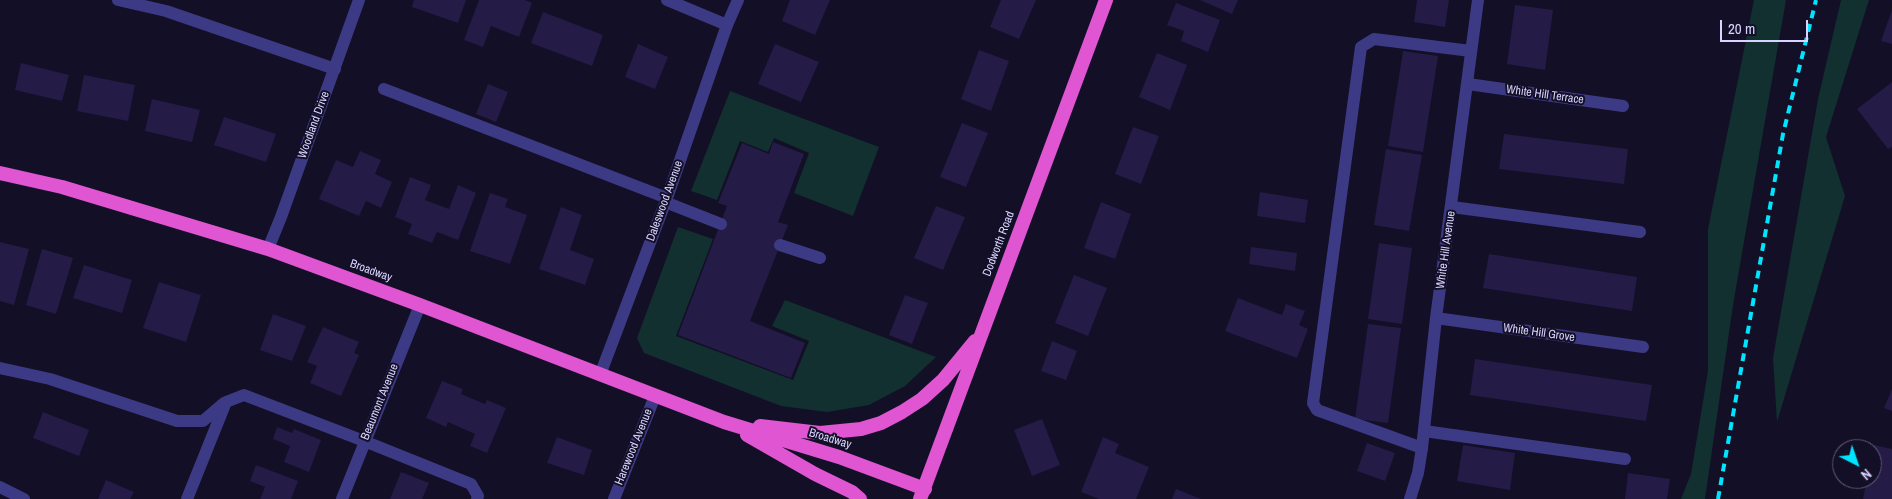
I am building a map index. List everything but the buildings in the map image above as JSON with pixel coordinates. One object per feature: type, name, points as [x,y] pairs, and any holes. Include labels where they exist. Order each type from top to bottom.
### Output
[{"type":"highway","name":"Dodworth Road","points":[[924,496],[982,333],[1106,0]]},
{"type":"highway","name":"Broadway","points":[[0,173],[62,187],[268,249],[420,305],[724,422],[840,457],[924,496]]},
{"type":"highway","points":[[724,422],[820,433],[861,429],[902,412],[922,399],[944,380],[982,333]]},
{"type":"highway","name":"Broadway","points":[[724,422],[815,474],[852,492],[860,499]]},
{"type":"street","points":[[118,0],[166,11],[335,69]]},
{"type":"street","name":"Woodland Drive","points":[[268,249],[359,0]]},
{"type":"street","points":[[667,0],[727,24]]},
{"type":"street","name":"Daleswood Avenue","points":[[600,375],[666,200],[727,24],[738,0]]},
{"type":"street","name":"White Hill Avenue","points":[[1410,499],[1418,473],[1422,448],[1436,318],[1478,0]]},
{"type":"street","points":[[1422,448],[1317,410],[1313,403],[1361,48],[1374,39],[1471,51]]},
{"type":"street","name":"White Hill Terrace","points":[[1468,84],[1623,106]]},
{"type":"street","points":[[384,89],[666,200],[721,224]]},
{"type":"street","points":[[1452,207],[1640,232]]},
{"type":"street","points":[[780,245],[820,258]]},
{"type":"street","name":"Beaumont Avenue","points":[[342,499],[364,440],[420,305]]},
{"type":"street","name":"White Hill Grove","points":[[1436,318],[1643,347]]},
{"type":"street","points":[[0,368],[50,379],[177,421],[203,421],[226,402],[244,395],[364,440],[471,484],[478,496],[477,499]]},
{"type":"street","name":"Harewood Avenue","points":[[614,499],[655,396]]},
{"type":"street","points":[[187,499],[226,402]]},
{"type":"street","points":[[1424,431],[1624,459]]},
{"type":"street","points":[[0,488],[24,499]]},
{"type":"green space","points":[[1754,0],[1786,0],[1733,305],[1705,499],[1681,499],[1691,474],[1708,371],[1708,229]]},
{"type":"green space","points":[[1841,0],[1869,0],[1826,137],[1845,196],[1777,422],[1773,358],[1818,99]]},
{"type":"green space","points":[[730,91],[879,147],[853,216],[794,193],[809,153],[774,138],[768,152],[740,141],[717,200],[691,191]]},
{"type":"green space","points":[[678,227],[713,239],[676,336],[793,380],[809,341],[772,326],[785,300],[936,357],[905,386],[869,405],[827,412],[781,406],[644,353],[637,338]]},
{"type":"railway","points":[[1718,499],[1783,134],[1816,0]]}]
